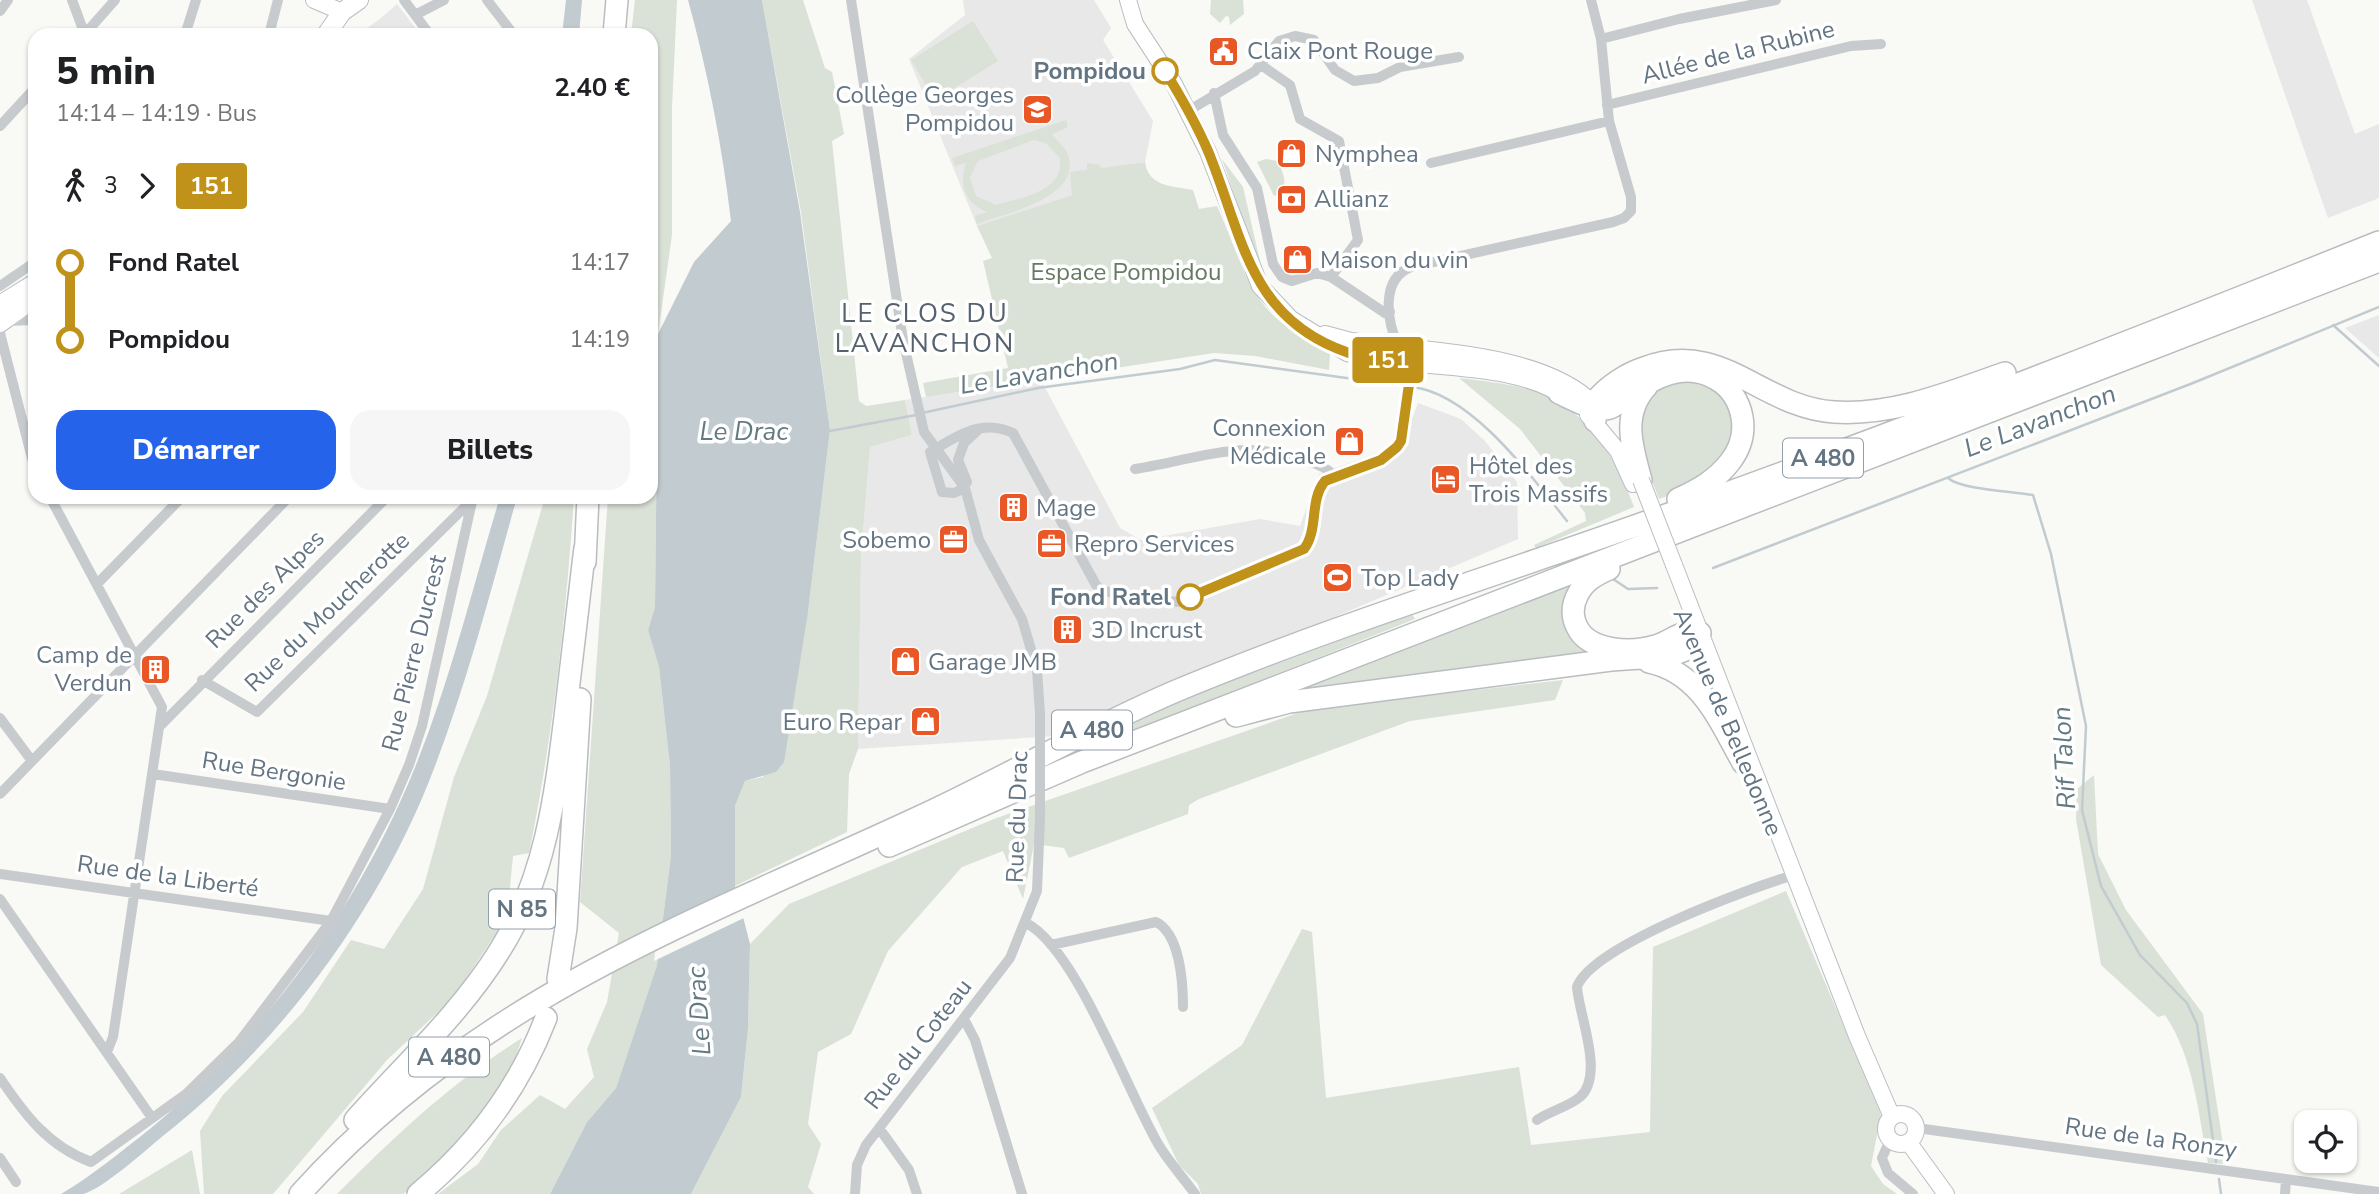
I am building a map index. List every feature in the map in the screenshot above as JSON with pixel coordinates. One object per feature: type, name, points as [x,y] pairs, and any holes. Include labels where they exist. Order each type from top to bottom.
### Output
[{"type":"highway","points":[[615,28],[617,0]]},
{"type":"highway","name":"A 480","points":[[300,1194],[392,1103],[453,1055],[518,1012],[622,960],[824,867],[1148,704],[1367,621],[1833,454],[2379,242]]},
{"type":"highway","name":"A 480","points":[[824,867],[1127,745],[2379,261]]},
{"type":"highway","points":[[1600,406],[1651,365],[1693,359],[1715,365],[1774,396],[1806,408],[1842,413],[1877,411],[1923,401],[2043,361],[2255,284],[2275,284]]},
{"type":"highway","points":[[1367,621],[1675,500],[1720,474],[1735,455],[1744,431],[1740,407],[1732,393],[1712,376],[1694,371],[1675,371],[1652,381],[1614,406],[1600,406],[1569,392]]},
{"type":"highway","points":[[1637,482],[1631,418],[1636,401],[1652,381]]},
{"type":"highway","points":[[1694,635],[1653,647],[1603,647],[1590,642],[1578,629],[1574,617],[1575,600],[1585,583],[1597,574],[1787,490]]},
{"type":"highway","name":"N 85","points":[[558,979],[566,928],[571,857],[588,504]]},
{"type":"highway","name":"N 85","points":[[292,1194],[475,986],[501,949],[526,901],[542,854],[555,796],[585,548]]},
{"type":"highway","points":[[1127,745],[1144,747],[1229,718],[1289,702],[1674,655],[1694,635]]},
{"type":"highway","points":[[1636,659],[1672,669],[1700,690],[1743,764]]},
{"type":"highway","name":"A 480","points":[[319,1194],[387,1126],[452,1073],[622,960]]},
{"type":"highway","points":[[418,1194],[450,1166],[491,1120],[518,1079],[546,1018]]},
{"type":"main road","points":[[314,0],[342,12]]},
{"type":"main road","points":[[334,28],[342,12],[359,0]]},
{"type":"main road","points":[[1128,0],[1135,24],[1188,111],[1208,152],[1254,275],[1268,298],[1304,328],[1347,352],[1412,370],[1515,376],[1569,392]]},
{"type":"main road","points":[[1,321],[28,286]]},
{"type":"main road","points":[[1304,328],[1351,341],[1399,349],[1517,363],[1549,374],[1569,392]]},
{"type":"main road","points":[[1412,370],[1427,352]]},
{"type":"main road","name":"Avenue de Belledonne","points":[[1569,392],[1600,406],[1620,438],[1743,764],[1794,876]]},
{"type":"main road","name":"Avenue de Belledonne","points":[[1694,635],[1736,718],[1794,876],[1892,1117]]},
{"type":"main road","points":[[1908,1116],[1917,1128],[1914,1139],[1900,1145],[1890,1140],[1886,1129],[1892,1117],[1908,1116]]},
{"type":"main road","points":[[1909,1143],[1946,1194]]},
{"type":"street","points":[[0,11],[8,0]]},
{"type":"street","points":[[72,0],[82,28]]},
{"type":"street","points":[[90,28],[115,0]]},
{"type":"street","points":[[187,28],[196,0]]},
{"type":"street","points":[[271,28],[278,0]]},
{"type":"street","points":[[404,0],[425,28]]},
{"type":"street","points":[[415,15],[444,0]]},
{"type":"street","points":[[487,0],[509,28]]},
{"type":"street","name":"Rue du Drac","points":[[850,0],[903,340],[924,432],[965,488],[979,540],[1012,597],[1031,643],[1040,714],[1040,817],[1037,891],[1026,923]]},
{"type":"street","points":[[935,449],[963,433],[981,428],[997,426],[1013,433],[1101,590],[1124,596],[1180,602],[1304,549],[1312,535],[1320,487],[1335,477],[1391,455],[1401,441],[1412,370],[1399,349],[1388,299],[1391,284],[1407,268],[1613,222],[1624,218],[1631,211],[1631,197],[1609,121],[1601,39],[1591,0]]},
{"type":"street","points":[[1601,39],[1679,19],[1776,0]]},
{"type":"street","points":[[1188,111],[1261,65],[1279,41],[1295,36],[1314,40],[1335,70],[1354,82],[1378,78],[1400,67],[1459,57]]},
{"type":"street","name":"Allée de la Rubine","points":[[1606,105],[1852,46],[1881,44]]},
{"type":"street","points":[[1261,65],[1290,85],[1300,119],[1339,141],[1358,240],[1331,277]]},
{"type":"street","points":[[1214,93],[1220,109],[1223,135],[1257,188],[1273,264],[1286,281],[1317,273],[1331,277],[1385,313],[1390,312]]},
{"type":"street","points":[[0,126],[28,96]]},
{"type":"street","points":[[1431,163],[1609,121]]},
{"type":"street","points":[[0,286],[28,286]]},
{"type":"street","points":[[28,320],[1,321],[28,439]]},
{"type":"street","points":[[965,488],[968,483],[958,460],[964,443],[981,428]]},
{"type":"street","name":"Rue du Drac","points":[[935,449],[930,452],[930,461],[942,492],[954,493],[965,488]]},
{"type":"street","points":[[1135,469],[1249,450],[1317,463],[1331,470],[1335,477]]},
{"type":"street","points":[[54,504],[162,707],[113,1037],[107,1052]]},
{"type":"street","points":[[97,584],[174,504]]},
{"type":"street","points":[[0,794],[282,504]]},
{"type":"street","name":"Rue des Alpes","points":[[159,727],[202,680],[380,504]]},
{"type":"street","name":"Rue du Moucherotte","points":[[202,680],[257,712],[466,504]]},
{"type":"street","name":"Rue Pierre Ducrest","points":[[0,1078],[32,1124],[68,1154],[91,1162],[186,1094],[239,1042],[331,920],[390,809],[422,726],[471,504]]},
{"type":"street","points":[[0,718],[32,761]]},
{"type":"street","name":"Rue Bergonie","points":[[153,774],[390,809]]},
{"type":"street","name":"Rue de la Liberté","points":[[0,874],[331,920]]},
{"type":"street","points":[[1536,1120],[1577,1100],[1589,1084],[1589,1054],[1577,987],[1588,970],[1636,938],[1794,876]]},
{"type":"street","points":[[0,899],[152,1118]]},
{"type":"street","points":[[1051,944],[1156,922],[1171,934],[1183,992],[1183,1007]]},
{"type":"street","points":[[1026,923],[1038,929],[1078,982],[1157,1142],[1195,1194]]},
{"type":"street","name":"Rue du Coteau","points":[[855,1194],[861,1153],[1006,965],[1026,923]]},
{"type":"street","points":[[964,1019],[975,1040],[1022,1194]]},
{"type":"street","points":[[879,1128],[909,1170],[918,1194]]},
{"type":"street","name":"Rue de la Ronzy","points":[[1917,1128],[1950,1130],[2379,1192]]},
{"type":"street","points":[[1890,1140],[1882,1158],[1885,1166],[1888,1173],[1913,1194]]},
{"type":"street","points":[[0,1158],[16,1182]]},
{"type":"street","points":[[2285,1194],[2286,1179]]},
{"type":"shaded area","name":"Collège Georges Pompidou","points":[[963,0],[1094,0],[1111,28],[1103,40],[1153,121],[1145,162],[1088,170],[1072,195],[977,226],[909,59],[965,15]]},
{"type":"shaded area","points":[[2252,0],[2307,0],[2355,134],[2379,124],[2379,198],[2328,218]]},
{"type":"shaded area","points":[[397,4],[416,28],[367,28]]},
{"type":"shaded area","points":[[2379,315],[2379,358],[2345,328]]},
{"type":"shaded area","points":[[1041,380],[1120,528],[1141,540],[1260,519],[1300,526],[1319,474],[1376,453],[1401,448],[1418,403],[1461,419],[1485,441],[1517,482],[1518,539],[1055,736],[858,749],[861,556],[870,447],[912,435],[905,400]]},
{"type":"green space","points":[[635,0],[677,0],[672,108],[672,235],[658,334],[658,28],[632,28]]},
{"type":"green space","points":[[762,0],[803,0],[825,68],[832,72],[844,134],[832,141],[859,401],[866,406],[905,400],[912,435],[870,447],[861,556],[858,749],[849,774],[847,832],[735,886],[735,806],[745,781],[763,777],[808,612],[830,430],[801,212]]},
{"type":"green space","points":[[1211,0],[1243,0],[1244,14],[1230,25],[1229,17],[1226,16],[1220,23],[1210,14]]},
{"type":"green space","points":[[973,21],[998,61],[935,100],[911,60]]},
{"type":"green space","points":[[1066,120],[1068,127],[1052,134],[1068,155],[1069,170],[1064,183],[1038,202],[977,224],[975,216],[988,212],[974,204],[966,193],[963,179],[966,163],[955,166],[952,158]],"holes":[[[1034,140],[1046,143],[1060,158],[1055,179],[1048,186],[1029,196],[996,205],[976,196],[970,177],[978,161]]]},
{"type":"green space","points":[[1222,159],[1243,187],[1260,261],[1257,262]]},
{"type":"green space","points":[[1266,159],[1278,161],[1283,175],[1284,184],[1274,196],[1257,162]]},
{"type":"green space","name":"Espace Pompidou","points":[[1145,162],[1147,170],[1156,181],[1193,190],[1199,209],[1217,206],[1255,293],[1282,323],[1302,338],[1330,353],[1329,370],[1255,356],[1214,353],[926,397],[923,383],[1008,368],[983,261],[992,258],[977,226],[1072,195],[1070,172],[1087,170],[1087,163],[1100,165],[1101,168]]},
{"type":"green space","points":[[1459,378],[1528,389],[1548,396],[1566,407],[1595,434],[1607,451],[1634,507],[1536,548],[1534,545],[1586,521],[1585,513],[1520,429]]},
{"type":"green space","points":[[1676,379],[1704,382],[1723,394],[1733,412],[1735,434],[1727,454],[1714,468],[1686,487],[1659,499],[1640,451],[1635,426],[1652,393]]},
{"type":"green space","points":[[543,504],[573,504],[552,720],[529,853],[513,856],[507,917],[453,998],[387,1060],[273,1194],[204,1194],[200,1131],[222,1096],[303,1012],[351,940],[384,949],[423,889],[454,777],[487,696]]},
{"type":"green space","points":[[608,504],[656,504],[655,607],[648,630],[659,667],[670,766],[671,856],[657,965],[616,1088],[587,1122],[550,1194],[438,1194],[478,1164],[501,1130],[540,1095],[565,1109],[594,1077],[587,1049],[607,1002],[619,933],[580,902]]},
{"type":"green space","points":[[1579,580],[1564,622],[1570,633],[1612,654],[1284,693]]},
{"type":"green space","points":[[1412,614],[1415,619],[1106,742],[1047,769],[1047,761],[1141,714]]},
{"type":"green space","points":[[1563,680],[1555,700],[1410,721],[1199,799],[1189,805],[1188,814],[1069,858],[1064,848],[1034,844],[1023,899],[1003,851],[962,867],[888,951],[851,1034],[818,1052],[808,1124],[821,1144],[808,1187],[814,1194],[691,1194],[741,1097],[748,1029],[750,944],[789,904],[994,819],[1309,709]]},
{"type":"green space","points":[[2094,775],[2098,854],[2126,910],[2203,1014],[2226,1164],[2208,1163],[2189,1068],[2183,1049],[2165,1015],[2158,1017],[2101,965],[2076,819],[2077,789]]},
{"type":"green space","points":[[1786,891],[1881,1114],[1871,1166],[1883,1184],[1897,1194],[1201,1194],[1198,1184],[1179,1165],[1152,1108],[1242,1045],[1302,929],[1312,932],[1326,1098],[1519,1067],[1531,1145],[1650,1132],[1653,947]]},
{"type":"green space","points":[[522,1038],[511,1072],[443,1166],[403,1194],[337,1194],[425,1111],[472,1073]]},
{"type":"green space","points":[[192,1150],[200,1194],[119,1194]]},
{"type":"water","points":[[566,0],[582,0],[580,28],[563,28]]},
{"type":"water","name":"Le Drac","points":[[688,0],[762,0],[800,212],[830,430],[808,612],[784,762],[776,772],[745,781],[735,806],[735,886],[750,944],[748,1029],[741,1097],[691,1194],[550,1194],[587,1122],[616,1088],[657,965],[671,856],[670,766],[659,667],[648,630],[655,607],[658,334],[694,262],[731,221],[714,109]]},
{"type":"water","points":[[498,504],[515,504],[479,633],[435,766],[413,819],[357,920],[288,1015],[249,1058],[207,1098],[102,1185],[83,1194],[61,1194],[96,1171],[151,1128],[194,1090],[272,1007],[306,963],[338,916],[393,817],[429,732]]},
{"type":"pier","points":[[739,889],[746,917],[654,961],[658,927]]},
{"type":"waterway","name":"Le Lavanchon","points":[[1713,568],[2193,383],[2379,307]]},
{"type":"waterway","points":[[2333,325],[2379,366]]},
{"type":"waterway","name":"Le Lavanchon","points":[[922,413],[1038,388],[1180,369],[1215,360],[1405,386]]},
{"type":"waterway","name":"Le Lavanchon","points":[[1412,387],[1434,393],[1456,404],[1478,420],[1518,461],[1567,521]]},
{"type":"waterway","name":"Le Lavanchon","points":[[830,431],[916,415]]},
{"type":"waterway","name":"Rif Talon","points":[[1948,478],[1975,488],[2033,495],[2051,554],[2086,726],[2082,810],[2101,886],[2140,955],[2187,1003],[2197,1024],[2216,1162]]},
{"type":"waterway","points":[[1613,579],[1628,589],[1657,588]]},
{"type":"waterway","name":"Rif Talon","points":[[2219,1179],[2221,1194]]},
{"type":"bus line","name":"151","points":[[1165,71],[1208,152],[1247,260],[1268,298],[1291,319],[1331,346],[1358,356],[1412,363],[1401,441],[1391,455],[1325,481],[1320,487],[1315,504],[1312,535],[1307,546],[1295,555],[1190,597]]},
{"type":"place","name":"Claix Pont Rouge","points":[[1224,51]]},
{"type":"place","name":"Pompidou","points":[[1165,71]]},
{"type":"place","name":"Collège Georges Pompidou","points":[[1037,109]]},
{"type":"place","name":"Nymphea","points":[[1292,154]]},
{"type":"place","name":"Allianz","points":[[1291,199]]},
{"type":"place","name":"Maison du vin","points":[[1297,260]]},
{"type":"place","name":"Connexion Médicale","points":[[1349,442]]},
{"type":"place","name":"Hôtel des Trois Massifs","points":[[1446,480]]},
{"type":"place","name":"Mage","points":[[1013,508]]},
{"type":"place","name":"Sobemo","points":[[954,540]]},
{"type":"place","name":"Repro Services","points":[[1051,544]]},
{"type":"place","name":"Top Lady","points":[[1338,578]]},
{"type":"place","name":"Fond Ratel","points":[[1190,597]]},
{"type":"place","name":"3D Incrust","points":[[1068,630]]},
{"type":"place","name":"Garage JMB","points":[[905,662]]},
{"type":"place","name":"Camp de Verdun","points":[[155,669]]},
{"type":"place","name":"Euro Repar","points":[[925,722]]},
{"type":"district","name":"LE CLOS DU LAVANCHON","points":[[925,328]]}]
